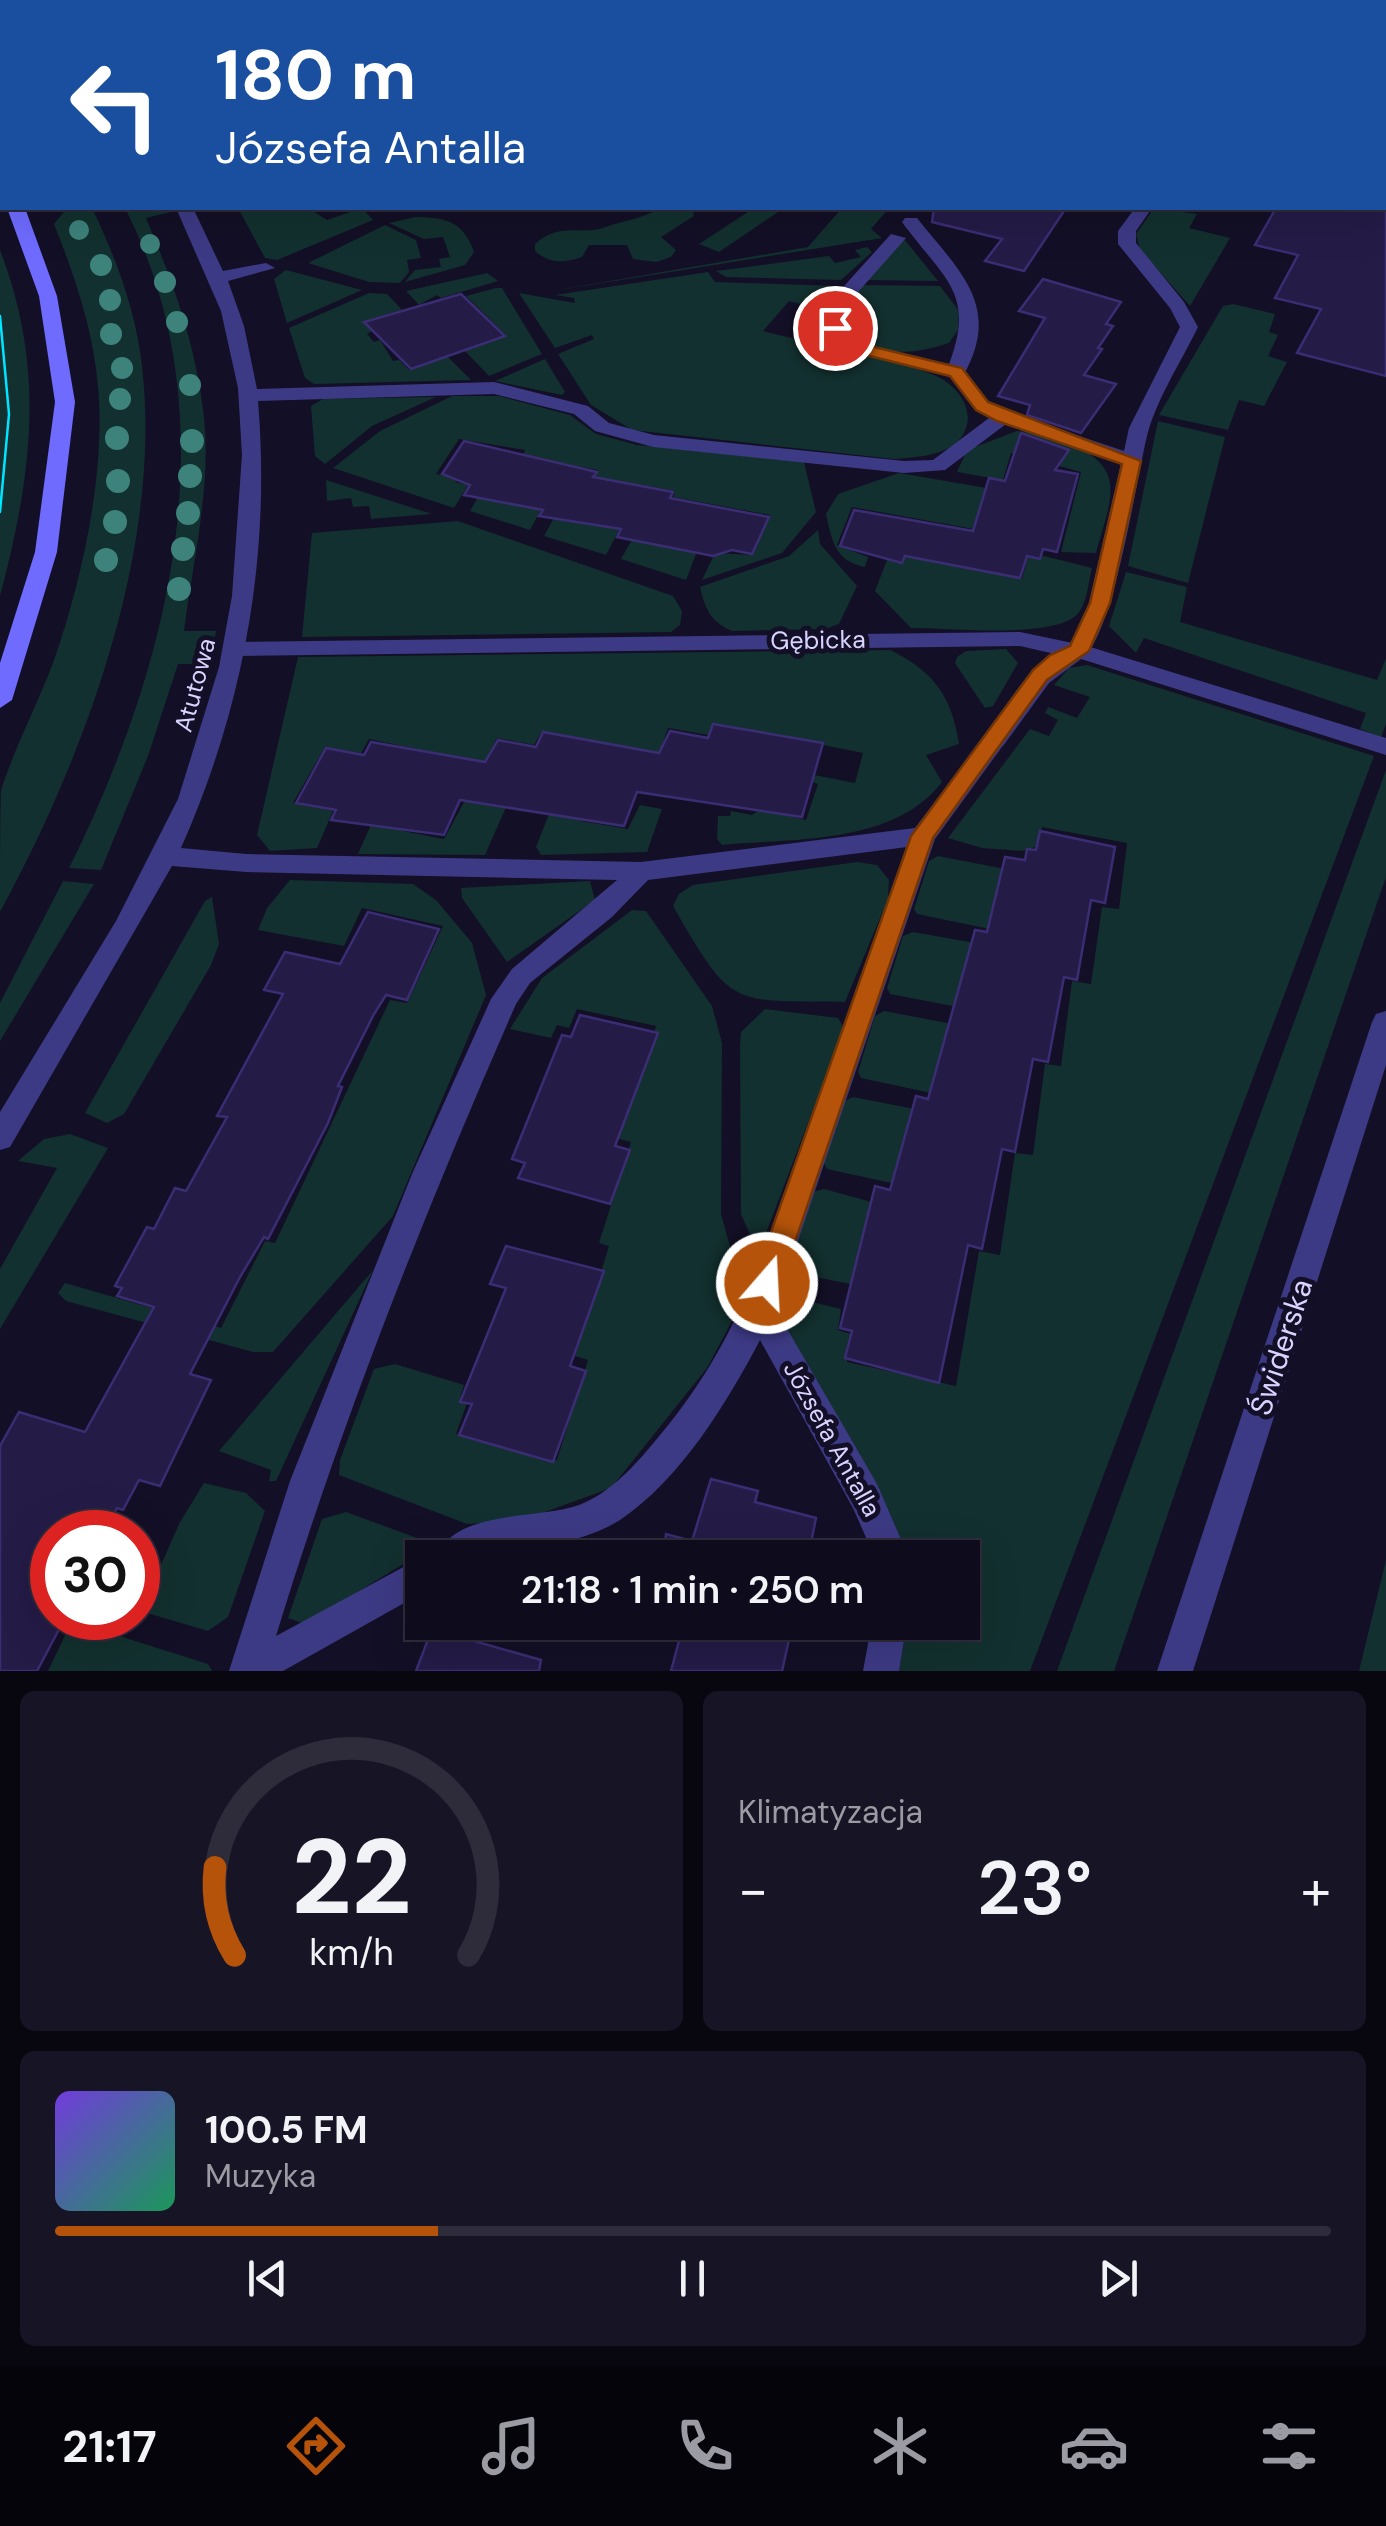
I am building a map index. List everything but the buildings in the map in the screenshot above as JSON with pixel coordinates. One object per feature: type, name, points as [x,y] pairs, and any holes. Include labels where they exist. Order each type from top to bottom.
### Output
[{"type":"street","points":[[0,700],[46,552],[64,402],[48,296],[20,210]]},
{"type":"street","name":"Atutowa","points":[[0,1138],[165,856],[203,758],[235,649],[256,481],[247,396],[235,327],[186,210]]},
{"type":"street","points":[[485,1540],[587,1520],[620,1498],[677,1438],[742,1348],[923,836],[1040,675],[1057,660],[1078,651],[1100,603],[1139,428],[1188,328],[1178,306],[1127,244],[1126,231],[1142,210]]},
{"type":"street","points":[[956,372],[972,338],[972,303],[918,215],[842,299],[835,328],[864,350],[956,372],[982,406],[1004,417],[1132,461]]},
{"type":"street","points":[[216,278],[266,268]]},
{"type":"street","points":[[247,396],[301,390],[494,388],[581,410],[602,427],[653,441],[904,467],[938,466],[1004,417]]},
{"type":"street","name":"Gębicka","points":[[235,649],[1020,639],[1078,651],[1386,747]]},
{"type":"street","points":[[165,856],[246,863],[641,871],[923,836]]},
{"type":"street","points":[[248,1671],[306,1482],[427,1174],[505,999],[521,976],[603,910],[641,871]]},
{"type":"street","name":"Świderska","points":[[1176,1671],[1386,1022]]},
{"type":"street","name":"Józsefa Antalla","points":[[758,1309],[865,1496],[884,1540]]},
{"type":"street","points":[[248,1671],[405,1583]]},
{"type":"street","points":[[881,1671],[887,1640]]},
{"type":"green space","points":[[65,210],[93,210],[130,305],[142,366],[145,435],[141,506],[129,577],[88,718],[61,786],[0,912],[1,790],[64,631],[89,526],[98,454],[100,419],[92,344],[54,224]]},
{"type":"green space","points":[[126,210],[171,212],[146,218],[188,336],[203,409],[206,464],[184,631],[216,631],[210,664],[178,664],[148,756],[101,870],[69,868],[105,790],[135,709],[159,626],[175,541],[181,456],[176,371],[157,288]]},
{"type":"green space","points":[[239,210],[311,210],[327,220],[364,210],[373,220],[277,260],[265,258]]},
{"type":"green space","points":[[655,210],[693,210],[694,216],[661,237],[676,250],[671,257],[656,262],[633,259],[627,245],[589,245],[582,257],[563,261],[535,251],[535,244],[553,233],[594,230]]},
{"type":"green space","points":[[751,210],[781,210],[719,252],[699,244]]},
{"type":"green space","points":[[840,210],[887,210],[871,229],[882,238],[546,292],[808,247]]},
{"type":"green space","points":[[1153,210],[1168,210],[1197,214],[1189,228],[1230,238],[1190,306],[1140,250],[1136,234]]},
{"type":"green space","points":[[415,217],[445,220],[459,228],[474,252],[465,265],[405,282],[415,270],[441,267],[439,259],[450,257],[443,237],[424,239],[389,223]]},
{"type":"green space","points":[[385,225],[416,240],[421,258],[407,260],[409,272],[400,283],[369,282],[308,263]]},
{"type":"green space","points":[[902,241],[938,281],[863,280]]},
{"type":"green space","points":[[867,247],[872,252],[841,280],[726,277],[716,271],[829,256],[835,263],[861,257],[855,250]]},
{"type":"green space","points":[[0,250],[24,338],[29,423],[20,508],[0,596]]},
{"type":"green space","points":[[286,270],[362,290],[287,323],[274,279]]},
{"type":"green space","points":[[708,272],[715,282],[837,286],[820,309],[789,301],[763,331],[893,361],[941,379],[955,389],[965,404],[968,420],[961,437],[946,450],[894,459],[632,430],[591,405],[558,354],[594,339],[592,335],[555,348],[519,293],[575,303],[574,298],[555,295]]},
{"type":"green space","points":[[487,273],[498,281],[441,298],[437,295],[419,305],[406,291]]},
{"type":"green space","points":[[861,285],[940,286],[959,311],[958,330],[949,343],[935,347],[905,352],[876,348],[854,333],[846,319]]},
{"type":"green space","points":[[502,288],[542,354],[489,376],[464,350],[506,335],[466,296]]},
{"type":"green space","points":[[369,293],[387,294],[402,310],[364,321],[372,331],[367,334],[374,342],[380,340],[393,361],[399,360],[409,370],[446,355],[471,380],[314,384],[305,378],[289,328]]},
{"type":"green space","points":[[1233,304],[1275,314],[1269,332],[1278,335],[1268,356],[1287,362],[1264,406],[1239,400],[1228,430],[1159,415],[1223,306]]},
{"type":"green space","points":[[545,359],[565,392],[562,395],[495,381]]},
{"type":"green space","points":[[452,396],[499,396],[570,415],[596,434],[637,445],[804,462],[816,512],[782,553],[702,580],[715,553],[753,555],[770,515],[673,497],[675,491],[595,477],[598,470],[522,457],[525,450],[459,439],[436,474],[458,478],[455,482],[468,485],[454,508],[333,468],[380,431]]},
{"type":"green space","points":[[436,397],[372,426],[325,464],[315,456],[311,406],[323,399]]},
{"type":"green space","points":[[1158,421],[1225,437],[1188,583],[1128,566]]},
{"type":"green space","points":[[1017,431],[1072,445],[1098,460],[1106,471],[1110,500],[1096,553],[1061,552],[1081,472],[1011,453],[1003,480],[957,472],[967,450]]},
{"type":"green space","points":[[899,473],[998,490],[979,530],[852,507],[837,545],[868,557],[865,567],[847,560],[833,541],[826,514],[838,494]]},
{"type":"green space","points":[[326,480],[432,514],[371,519],[369,506],[353,507],[351,498],[327,501]]},
{"type":"green space","points":[[483,488],[543,506],[530,530],[470,511]]},
{"type":"green space","points":[[559,509],[620,528],[606,555],[544,536]]},
{"type":"green space","points":[[458,521],[673,596],[682,611],[680,625],[671,632],[302,637],[312,533]]},
{"type":"green space","points":[[818,530],[820,544],[857,586],[839,624],[825,629],[732,631],[714,619],[700,587],[789,556]]},
{"type":"green space","points":[[637,531],[698,549],[686,580],[621,559]]},
{"type":"green space","points":[[1040,555],[1092,568],[1078,614],[1040,628],[911,628],[875,591],[887,560],[903,563],[906,557],[1022,579],[1028,556]]},
{"type":"green space","points":[[1126,572],[1187,587],[1180,622],[1377,680],[1386,658],[1386,724],[1381,737],[1360,729],[1366,713],[1144,638],[1136,653],[1109,626]]},
{"type":"green space","points":[[1006,649],[1018,663],[993,706],[985,708],[955,663],[957,657],[966,651]]},
{"type":"green space","points":[[890,650],[918,667],[938,687],[951,712],[959,744],[926,755],[942,782],[922,803],[870,828],[811,839],[722,845],[717,839],[718,816],[730,816],[731,811],[752,815],[760,809],[806,820],[818,784],[812,782],[814,775],[855,783],[863,753],[713,723],[708,735],[668,728],[659,754],[542,731],[534,745],[497,738],[484,763],[369,739],[361,753],[325,747],[293,803],[333,811],[317,848],[270,851],[257,835],[298,657]]},
{"type":"green space","points":[[1087,665],[1374,756],[1030,1671],[899,1671],[904,1640],[980,1640],[980,1540],[896,1540],[788,1333],[781,1303],[787,1296],[841,1309],[838,1330],[851,1334],[847,1362],[956,1386],[979,1251],[1000,1255],[1015,1153],[1033,1155],[1045,1064],[1061,1066],[1072,981],[1091,984],[1102,907],[1119,909],[1127,843],[1042,827],[1038,846],[1023,851],[982,848],[948,838],[1030,729],[1049,736],[1058,720],[1045,713],[1048,707],[1077,718],[1090,697],[1054,685],[1069,668]]},
{"type":"green space","points":[[1386,770],[1386,877],[1114,1671],[1057,1671]]},
{"type":"green space","points":[[467,797],[507,805],[485,855],[358,854],[374,818],[405,825],[403,831],[444,839]]},
{"type":"green space","points":[[640,805],[662,809],[647,852],[541,855],[536,847],[551,809],[582,815],[580,821],[628,829]]},
{"type":"green space","points":[[938,856],[1021,872],[995,930],[917,914],[914,909],[929,861]]},
{"type":"green space","points":[[857,862],[877,865],[889,880],[888,899],[845,1002],[777,1001],[738,992],[708,964],[673,906],[679,894],[693,885]]},
{"type":"green space","points":[[290,880],[413,884],[437,901],[472,943],[486,995],[393,1216],[273,1352],[253,1352],[66,1301],[58,1293],[65,1283],[221,1328],[265,1241],[275,1243],[390,1000],[407,1003],[443,926],[362,908],[344,946],[258,930],[267,908]]},
{"type":"green space","points":[[63,881],[94,884],[0,1041],[0,1003]]},
{"type":"green space","points":[[590,881],[595,900],[507,962],[462,898],[461,888]]},
{"type":"green space","points":[[212,897],[219,944],[211,965],[124,1114],[107,1123],[85,1113],[205,901]]},
{"type":"green space","points":[[632,910],[646,911],[712,1006],[722,1043],[721,1214],[739,1279],[733,1319],[707,1368],[611,1488],[520,1521],[467,1524],[339,1475],[340,1460],[374,1369],[395,1364],[464,1385],[460,1398],[468,1400],[456,1434],[557,1460],[588,1360],[575,1356],[609,1246],[599,1243],[631,1142],[619,1139],[656,1026],[577,1009],[569,1028],[557,1025],[551,1038],[510,1029],[542,978]]},
{"type":"green space","points":[[913,932],[992,946],[963,1008],[890,994],[887,988],[903,936]]},
{"type":"green space","points":[[765,1009],[838,1018],[844,1028],[763,1241],[755,1246],[741,1214],[740,1045],[741,1032]]},
{"type":"green space","points":[[884,1011],[963,1026],[931,1093],[861,1078],[858,1072],[875,1016]]},
{"type":"green space","points":[[853,1097],[930,1112],[896,1184],[827,1169],[824,1163],[843,1102]]},
{"type":"green space","points":[[70,1134],[108,1148],[0,1329],[0,1269],[57,1168],[18,1161],[44,1139]]},
{"type":"green space","points":[[824,1189],[890,1207],[855,1285],[796,1273],[789,1264],[812,1192]]},
{"type":"green space","points":[[373,1270],[276,1481],[269,1481],[271,1470],[219,1451]]},
{"type":"green space","points":[[204,1483],[246,1493],[265,1511],[228,1617],[208,1631],[160,1617],[160,1567],[180,1522]]},
{"type":"green space","points":[[346,1512],[423,1540],[405,1540],[405,1563],[305,1624],[288,1618],[322,1519]]},
{"type":"green space","points":[[1386,1560],[1386,1671],[1359,1671]]},
{"type":"green space","points":[[63,1640],[132,1640],[208,1664],[212,1671],[48,1671]]},
{"type":"tram line","points":[[0,316],[9,414],[0,512]]},
{"type":"route","points":[[767,1283],[904,901],[923,836],[958,793],[1040,675],[1057,660],[1078,651],[1100,603],[1132,461],[1004,417],[982,406],[956,372],[864,350],[835,328]]}]
